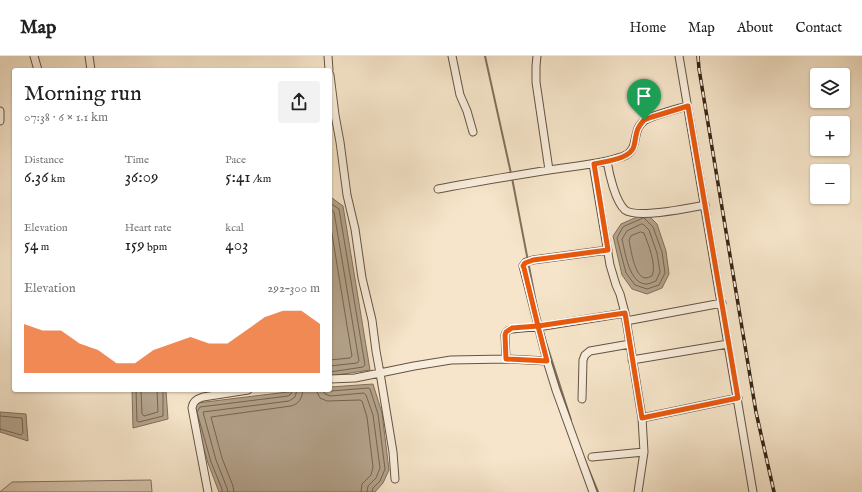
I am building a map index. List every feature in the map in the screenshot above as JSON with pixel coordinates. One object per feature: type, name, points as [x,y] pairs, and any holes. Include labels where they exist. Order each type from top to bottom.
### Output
[{"type":"street","points":[[34,56],[37,68]]},
{"type":"street","points":[[89,56],[91,68]]},
{"type":"street","points":[[328,56],[329,68]]},
{"type":"street","points":[[452,56],[460,95],[467,111],[473,132]]},
{"type":"street","points":[[537,56],[536,82],[549,170]]},
{"type":"street","points":[[679,56],[753,492]]},
{"type":"street","points":[[332,91],[347,195],[356,229],[362,278],[372,320],[393,452],[395,479]]},
{"type":"street","points":[[438,189],[594,164],[626,156],[634,147],[636,131],[644,120],[688,106]]},
{"type":"street","points":[[0,111],[0,121]]},
{"type":"street","points":[[607,160],[615,193],[620,203],[626,210],[634,213],[667,212],[705,205]]},
{"type":"street","points":[[594,164],[613,276],[625,313],[642,418],[644,452],[638,492]]},
{"type":"street","points":[[593,492],[547,361],[540,326],[524,264],[528,262],[608,250]]},
{"type":"street","points":[[626,321],[722,303]]},
{"type":"street","points":[[506,359],[505,335],[506,332],[512,328],[540,326],[625,313]]},
{"type":"street","points":[[582,399],[583,360],[586,355],[590,351],[630,344]]},
{"type":"street","points":[[632,360],[728,344]]},
{"type":"street","points":[[332,379],[355,378],[451,360],[506,359],[547,361]]},
{"type":"street","points":[[208,492],[192,404],[203,397],[235,392]]},
{"type":"street","points":[[642,418],[738,398]]},
{"type":"street","points":[[592,456],[644,452]]},
{"type":"shaded area","points":[[151,480],[152,492],[0,492],[12,482]]},
{"type":"water","points":[[332,198],[343,206],[370,370],[332,376]]},
{"type":"water","points":[[646,213],[657,224],[666,251],[669,274],[662,288],[647,294],[632,289],[622,275],[613,236],[621,224]]},
{"type":"water","points":[[373,384],[382,413],[389,470],[383,483],[375,492],[219,492],[208,463],[193,411],[197,403],[288,392],[332,392],[332,387]]},
{"type":"water","points":[[132,392],[166,392],[168,419],[133,428]]},
{"type":"water","points":[[0,412],[26,414],[28,441],[0,432]]},
{"type":"waterway","points":[[485,56],[512,178],[538,313]]},
{"type":"waterway","points":[[544,336],[571,420]]},
{"type":"waterway","points":[[584,458],[598,492]]},
{"type":"railway","points":[[698,56],[756,412],[774,492]]},
{"type":"route","points":[[644,120],[636,131],[634,147],[630,153],[626,156],[594,164],[608,250],[526,262],[523,266],[538,326],[512,328],[506,332],[505,335],[506,359],[547,361],[538,326],[625,313],[642,418],[738,398],[688,106],[644,120]]}]
